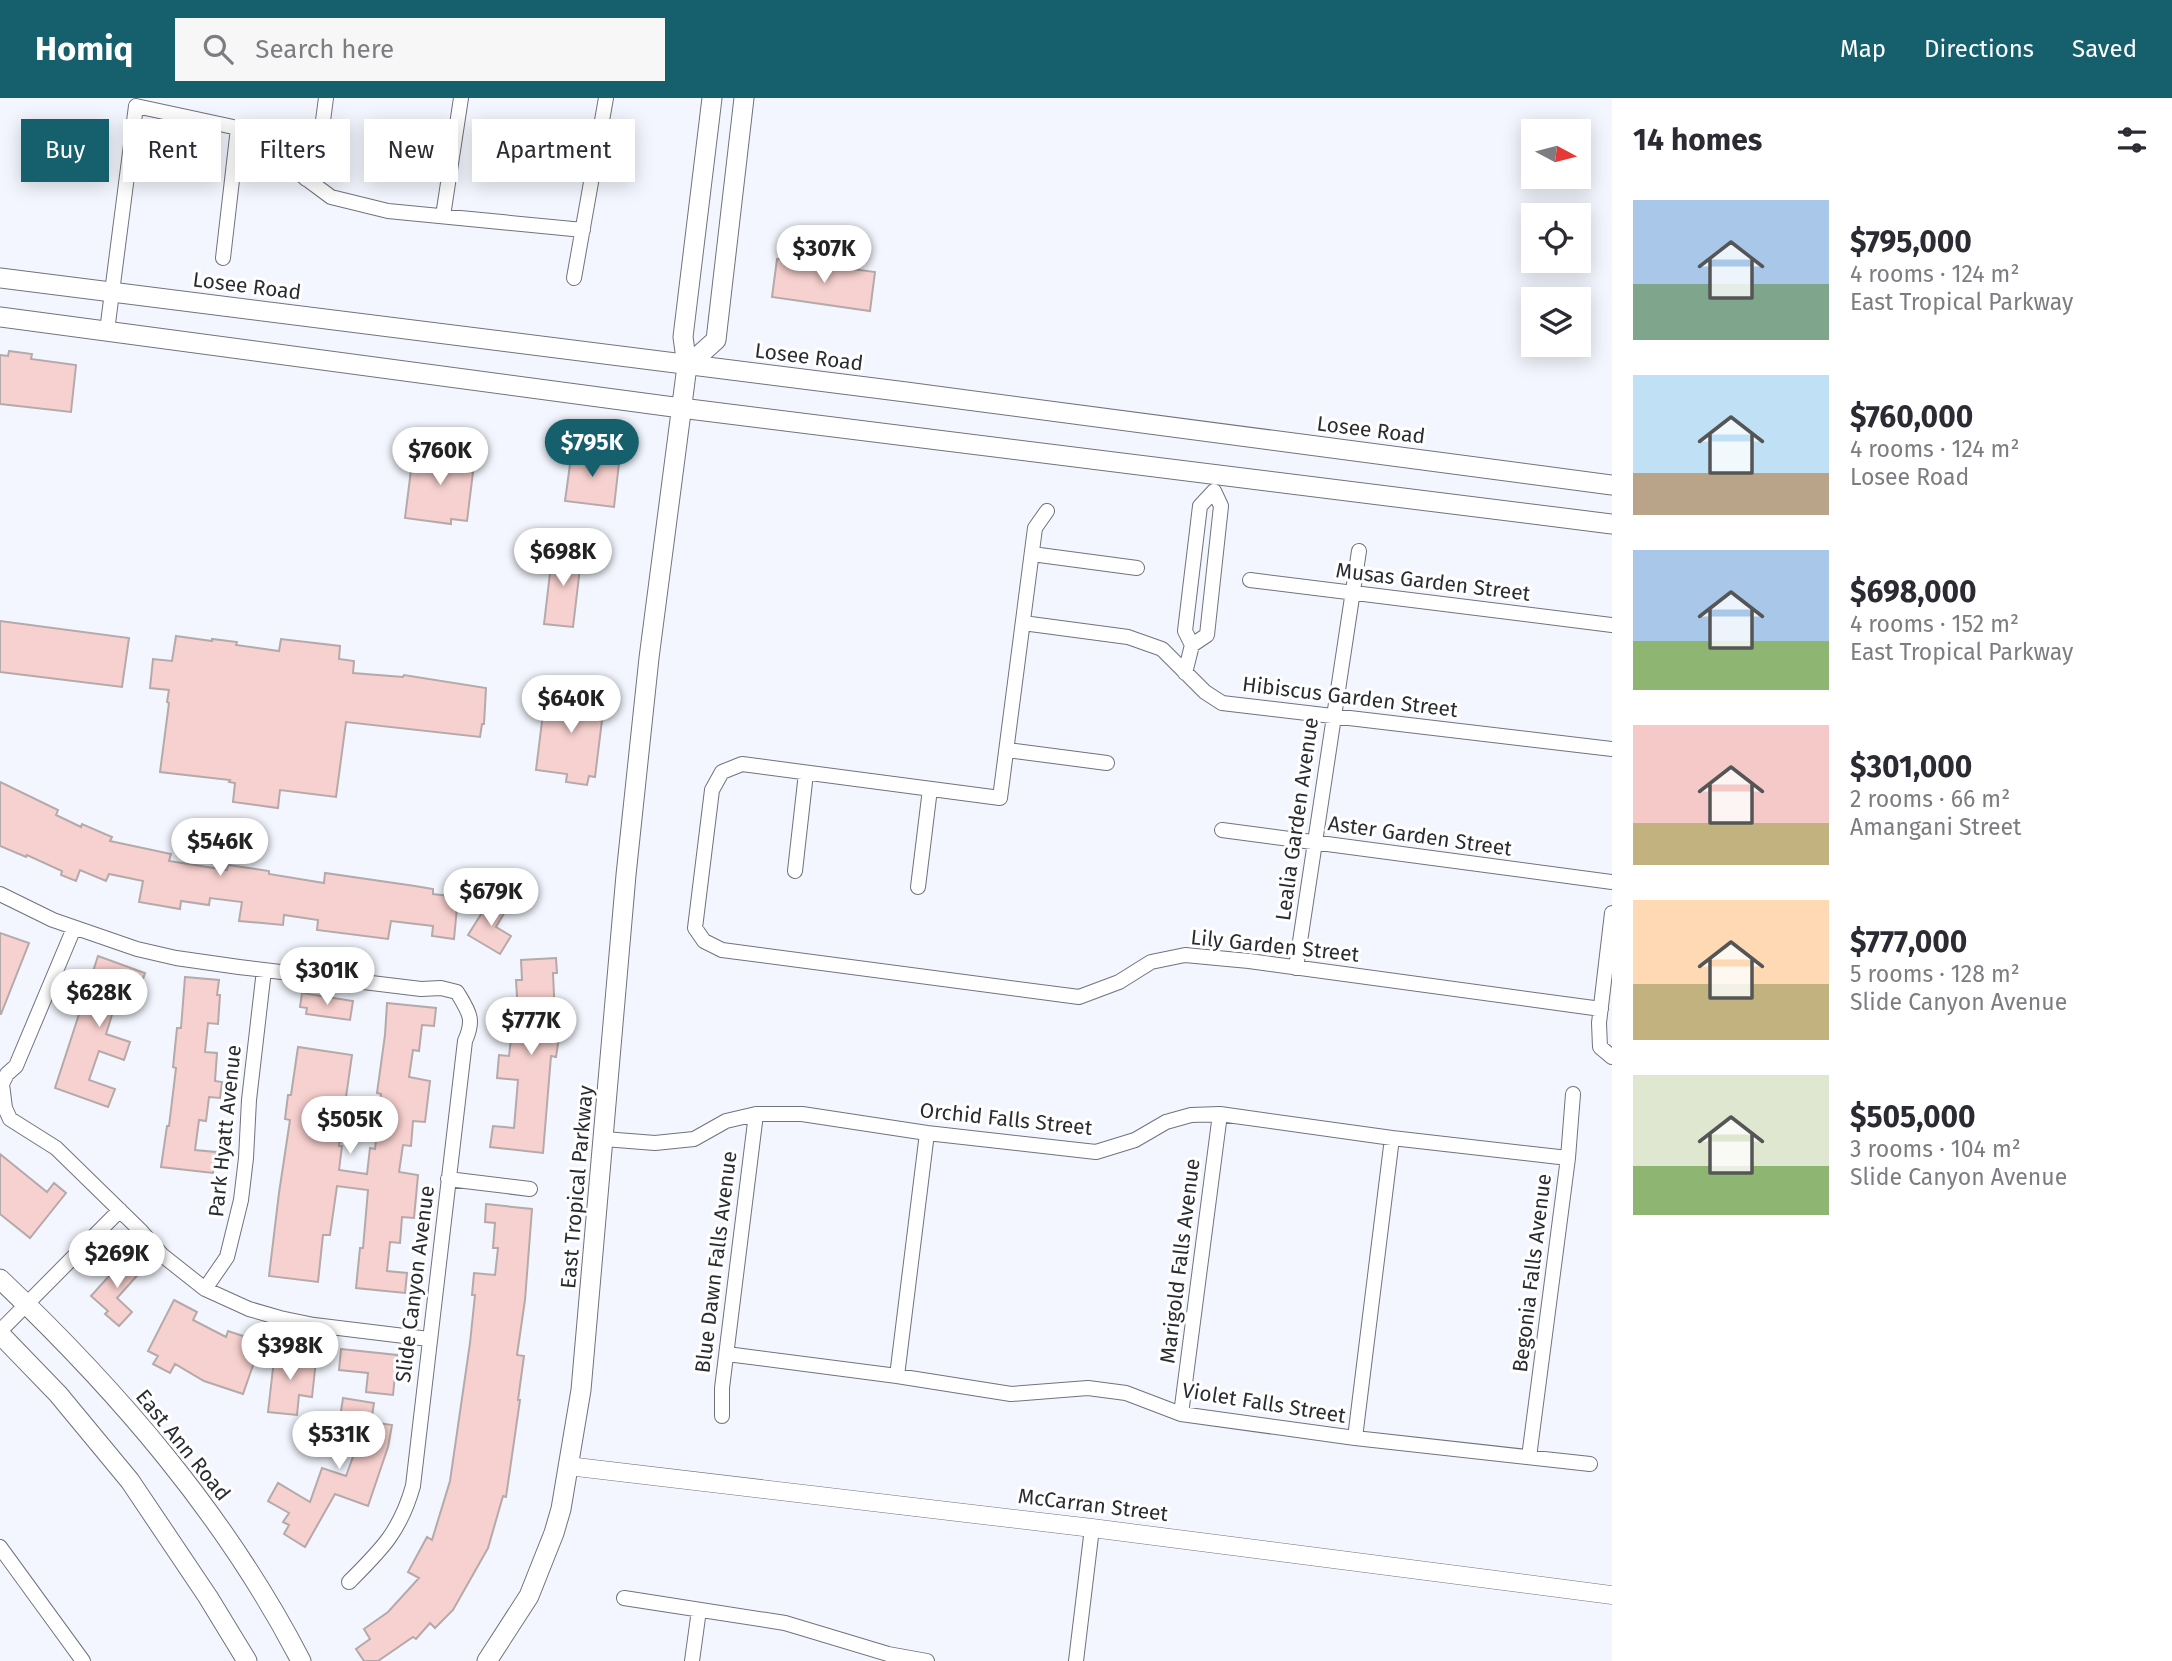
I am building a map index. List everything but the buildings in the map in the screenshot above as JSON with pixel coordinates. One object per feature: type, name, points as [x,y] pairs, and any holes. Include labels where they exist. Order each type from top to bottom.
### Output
[{"type":"main road","name":"East Tropical Parkway","points":[[487,1661],[529,1596],[543,1564],[561,1508],[581,1391],[625,875],[649,658],[687,366],[683,337],[712,98]]},
{"type":"main road","points":[[687,366],[716,340],[744,98]]},
{"type":"main road","name":"Losee Road","points":[[0,278],[920,394],[1612,485]]},
{"type":"main road","points":[[0,317],[1214,483],[1612,524]]},
{"type":"main road","name":"East Ann Road","points":[[0,1279],[119,1400],[179,1473],[251,1574],[301,1661]]},
{"type":"main road","points":[[0,1333],[58,1394],[130,1481],[208,1597],[247,1661]]},
{"type":"street","points":[[323,119],[326,98]]},
{"type":"street","points":[[443,216],[461,98]]},
{"type":"street","points":[[574,278],[606,98]]},
{"type":"street","points":[[107,331],[136,106],[235,127]]},
{"type":"street","points":[[223,258],[235,154]]},
{"type":"street","points":[[310,182],[331,197],[388,211],[583,230]]},
{"type":"street","points":[[1192,645],[1185,631],[1199,506],[1214,483]]},
{"type":"street","points":[[1185,673],[1192,645],[1206,635],[1222,506],[1214,483]]},
{"type":"street","points":[[795,871],[806,773],[1000,798],[1035,528],[1047,511]]},
{"type":"street","name":"Lealia Garden Avenue","points":[[1296,968],[1359,551]]},
{"type":"street","points":[[1032,554],[1137,568]]},
{"type":"street","name":"Musas Garden Street","points":[[1250,580],[1612,625]]},
{"type":"street","name":"Hibiscus Garden Street","points":[[1023,623],[1128,637],[1162,649],[1205,692],[1222,702],[1612,749]]},
{"type":"street","points":[[1007,750],[1107,763]]},
{"type":"street","name":"Lily Garden Street","points":[[806,773],[742,764],[722,772],[712,790],[695,928],[704,941],[722,950],[1079,997],[1119,982],[1151,962],[1185,955],[1601,1009]]},
{"type":"street","points":[[918,887],[930,789]]},
{"type":"street","name":"Aster Garden Street","points":[[1222,830],[1612,882]]},
{"type":"street","points":[[0,894],[53,920],[137,949],[176,958],[264,970]]},
{"type":"street","points":[[1612,913],[1601,1009],[1600,1048],[1612,1058]]},
{"type":"street","points":[[74,928],[16,1066],[7,1074],[2,1084],[2,1095],[9,1119],[56,1148],[162,1255],[205,1289],[249,1309],[280,1318],[314,1325],[429,1339]]},
{"type":"street","name":"Slide Canyon Avenue","points":[[264,970],[421,989],[441,988],[457,992],[469,1013],[470,1031],[465,1041],[413,1486],[406,1511],[385,1545],[349,1583]]},
{"type":"street","name":"Park Hyatt Avenue","points":[[205,1289],[228,1257],[241,1200],[264,970]]},
{"type":"street","name":"Begonia Falls Avenue","points":[[1529,1457],[1568,1158],[1573,1094]]},
{"type":"street","name":"Orchid Falls Street","points":[[604,1139],[655,1143],[694,1139],[726,1121],[756,1114],[802,1114],[927,1133],[1096,1152],[1135,1140],[1166,1122],[1191,1115],[1220,1114],[1392,1138],[1568,1158]]},
{"type":"street","name":"Blue Dawn Falls Avenue","points":[[722,1416],[722,1388],[756,1114]]},
{"type":"street","name":"Marigold Falls Avenue","points":[[1181,1414],[1220,1114]]},
{"type":"street","points":[[898,1376],[927,1133]]},
{"type":"street","points":[[1355,1438],[1392,1138]]},
{"type":"street","points":[[448,1179],[530,1189]]},
{"type":"street","points":[[0,1333],[120,1210]]},
{"type":"street","name":"Violet Falls Street","points":[[727,1354],[1011,1394],[1088,1388],[1126,1393],[1181,1414],[1355,1438],[1590,1464]]},
{"type":"street","name":"McCarran Street","points":[[568,1466],[1092,1528],[1612,1595]]},
{"type":"street","points":[[1076,1661],[1092,1528]]},
{"type":"street","points":[[0,1547],[83,1661]]},
{"type":"street","points":[[624,1598],[785,1623],[888,1654],[927,1661]]},
{"type":"street","points":[[692,1661],[699,1610]]}]
